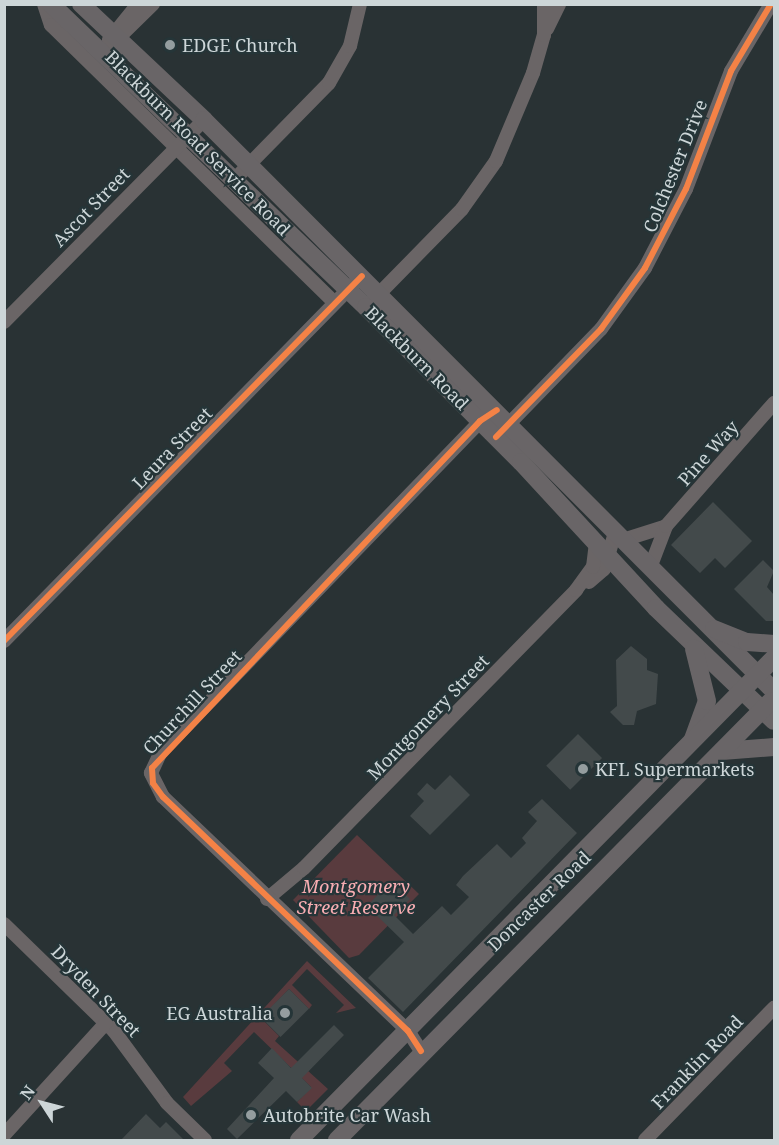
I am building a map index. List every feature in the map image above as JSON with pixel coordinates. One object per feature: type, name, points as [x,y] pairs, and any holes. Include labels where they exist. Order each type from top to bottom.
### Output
[{"type":"main road","name":"Blackburn Road","points":[[51,4],[190,134],[366,307],[487,428],[691,641],[745,693],[770,710]]},
{"type":"main road","name":"Blackburn Road","points":[[84,6],[204,120],[497,410],[774,692]]},
{"type":"main road","points":[[707,626],[747,642],[774,644]]},
{"type":"main road","points":[[686,754],[707,701],[691,641]]},
{"type":"main road","name":"Doncaster Road","points":[[299,1140],[686,754],[745,693],[774,658]]},
{"type":"main road","name":"Doncaster Road","points":[[337,1140],[422,1051],[722,751],[770,710]]},
{"type":"main road","points":[[722,751],[774,747]]},
{"type":"street","name":"Blackburn Road Service Road","points":[[44,4],[51,26],[335,303]]},
{"type":"street","points":[[103,53],[138,4]]},
{"type":"street","points":[[116,37],[153,4]]},
{"type":"street","points":[[236,179],[329,83],[350,46],[360,4]]},
{"type":"street","points":[[544,4],[544,35]]},
{"type":"street","points":[[366,307],[486,178],[518,115],[544,35],[559,4]]},
{"type":"street","name":"Colchester Drive","points":[[487,428],[510,423],[601,328],[645,268],[686,189],[731,71],[771,4]]},
{"type":"street","name":"Ascot Street","points":[[4,322],[204,120]]},
{"type":"street","name":"Leura Street","points":[[4,641],[362,276]]},
{"type":"street","name":"Pine Way","points":[[650,568],[666,526],[774,403]]},
{"type":"street","name":"Churchill Street","points":[[422,1051],[158,791],[153,764],[455,452],[487,428],[497,410]]},
{"type":"street","points":[[619,536],[666,526]]},
{"type":"street","name":"Montgomery Street","points":[[271,903],[576,590],[604,569],[602,550],[619,536]]},
{"type":"street","name":"Dryden Street","points":[[4,924],[110,1027],[166,1103],[205,1140]]},
{"type":"street","name":"Franklin Road","points":[[645,1140],[774,1008]]},
{"type":"street","points":[[4,1135],[110,1027]]},
{"type":"green space","name":"Montgomery Street Reserve","points":[[357,835],[419,894],[359,955],[349,958],[293,900]]},
{"type":"green space","points":[[307,961],[356,1008],[336,1013],[344,1005],[307,969],[292,985],[312,1005],[309,1009],[289,989],[261,1018],[279,1036],[275,1041],[328,1089],[306,1111],[297,1102],[311,1087],[254,1032],[224,1063],[232,1071],[191,1106],[183,1097]]},
{"type":"building","points":[[713,502],[752,541],[725,568],[715,558],[700,573],[671,545]]},
{"type":"building","points":[[763,560],[774,571],[767,587],[774,595],[774,621],[766,621],[734,589]]},
{"type":"building","points":[[631,646],[647,659],[647,670],[658,674],[656,704],[637,711],[634,725],[623,725],[610,712],[617,706],[616,660]]},
{"type":"building","points":[[578,734],[602,758],[570,790],[546,766]]},
{"type":"building","points":[[450,775],[470,795],[430,835],[410,816],[424,801],[417,794],[427,783],[435,790]]},
{"type":"building","points":[[542,799],[577,833],[403,1012],[368,978],[404,942],[367,906],[391,881],[410,899],[394,915],[413,934],[442,906],[451,915],[469,897],[456,885],[463,876],[497,844],[511,858],[526,843],[522,838],[537,821],[528,812]]},
{"type":"building","name":"EG Australia","points":[[289,989],[309,1009],[281,1037],[261,1017]]},
{"type":"building","points":[[334,1025],[344,1035],[302,1078],[312,1088],[297,1102],[286,1091],[237,1139],[227,1129],[274,1078],[258,1063],[272,1048],[291,1068]]},
{"type":"building","points":[[146,1114],[160,1128],[166,1122],[184,1140],[121,1140]]},
{"type":"cycle path","points":[[496,437],[601,329],[645,268],[686,189],[731,71],[771,4]]},
{"type":"cycle path","points":[[4,641],[362,276]]},
{"type":"cycle path","points":[[421,1051],[408,1031],[163,797],[153,783],[152,768],[480,421],[497,410]]},
{"type":"place","name":"EDGE Church","points":[[170,45]]},
{"type":"place","name":"KFL Supermarkets","points":[[583,769]]},
{"type":"place","name":"EG Australia","points":[[285,1013]]},
{"type":"place","name":"Autobrite Car Wash","points":[[251,1115]]}]
